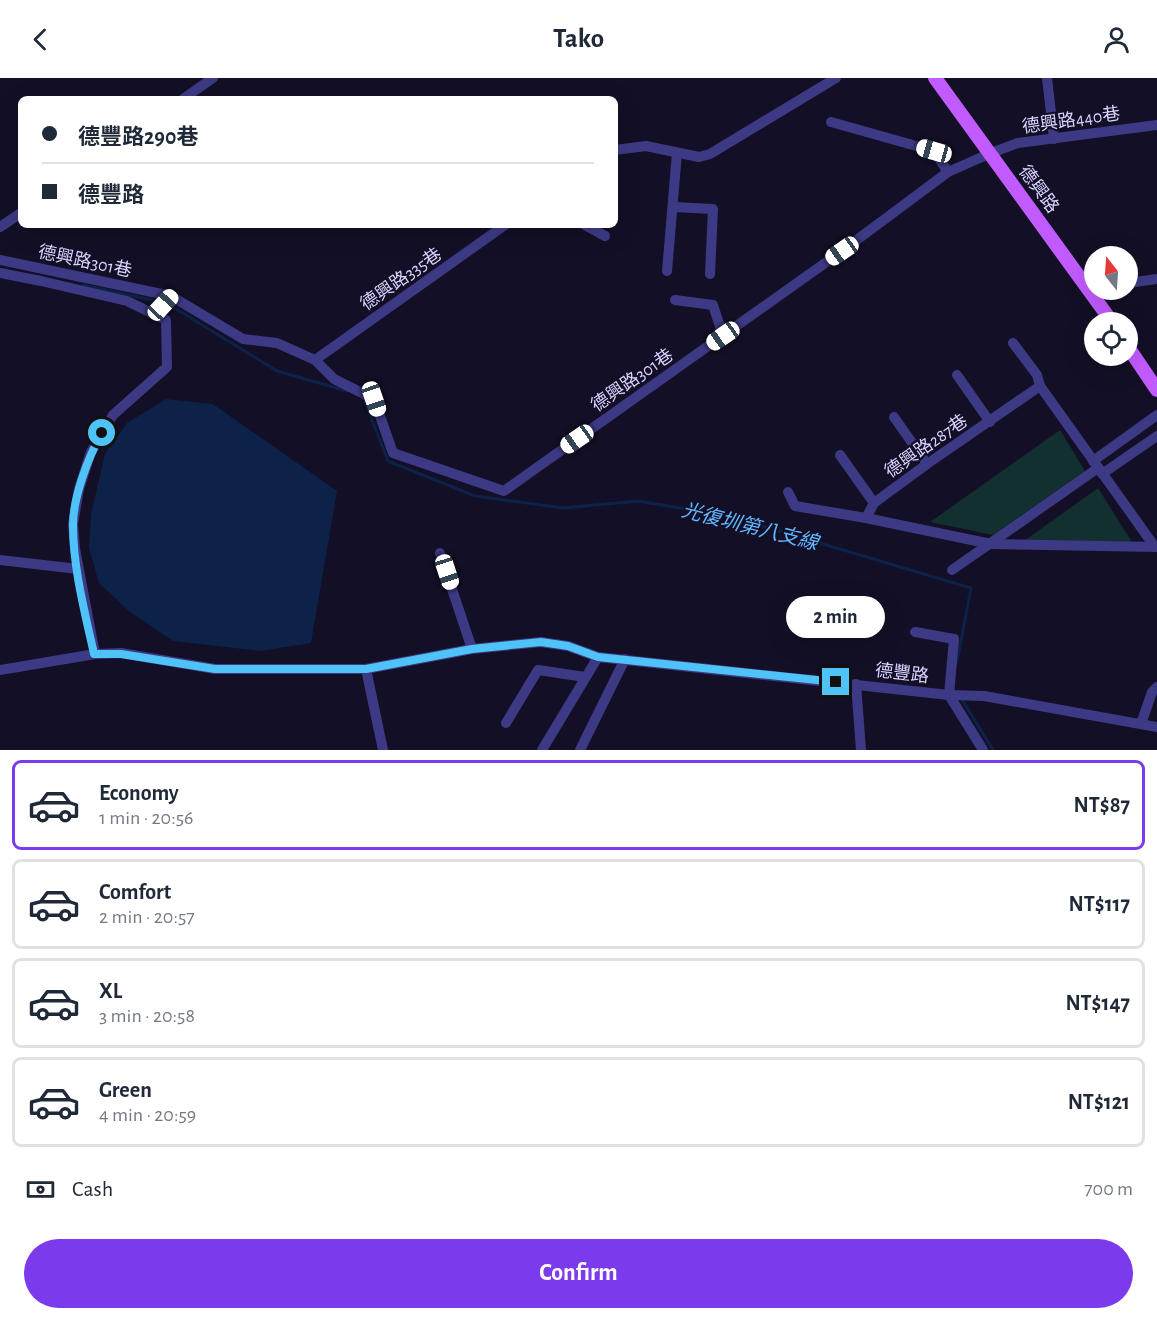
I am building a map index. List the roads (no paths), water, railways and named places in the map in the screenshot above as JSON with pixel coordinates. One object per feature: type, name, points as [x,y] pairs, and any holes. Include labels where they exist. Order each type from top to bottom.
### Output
[{"type":"main road","name":"德興路","points":[[935,78],[1084,276]]},
{"type":"main road","points":[[1138,362],[1157,390]]},
{"type":"street","points":[[187,96],[213,78]]},
{"type":"street","points":[[618,150],[646,146],[699,157],[710,154],[836,78]]},
{"type":"street","points":[[1047,78],[1054,139]]},
{"type":"street","points":[[831,122],[934,151],[948,172]]},
{"type":"street","name":"德興路440巷","points":[[991,153],[1018,143],[1157,125]]},
{"type":"street","points":[[667,271],[677,153]]},
{"type":"street","name":"德興路301巷","points":[[0,260],[171,296],[243,339],[277,343],[315,360],[334,379],[374,399],[393,453],[504,491],[842,251],[948,172],[991,153]]},
{"type":"street","points":[[673,207],[713,209],[710,274]]},
{"type":"street","points":[[0,227],[18,215]]},
{"type":"street","name":"德興路335巷","points":[[315,360],[501,228]]},
{"type":"street","points":[[590,228],[605,236]]},
{"type":"street","points":[[0,273],[127,301],[166,320],[167,367],[113,415],[91,452],[79,489],[73,524],[78,569],[94,654]]},
{"type":"street","points":[[1138,282],[1157,279]]},
{"type":"street","points":[[154,314],[171,296]]},
{"type":"street","points":[[675,300],[713,305],[723,336]]},
{"type":"street","points":[[1013,343],[1037,375],[1040,386],[1156,547]]},
{"type":"street","points":[[957,375],[990,422]]},
{"type":"street","name":"德興路287巷","points":[[866,518],[874,503],[1040,386]]},
{"type":"street","points":[[952,570],[1098,467],[1157,415]]},
{"type":"street","points":[[894,417],[927,464]]},
{"type":"street","points":[[1098,467],[1157,436]]},
{"type":"street","points":[[840,455],[874,503]]},
{"type":"street","points":[[788,492],[795,506],[991,544],[1156,547]]},
{"type":"street","points":[[440,554],[472,649]]},
{"type":"street","points":[[0,560],[78,569]]},
{"type":"street","points":[[915,632],[954,639],[949,695],[983,750]]},
{"type":"street","name":"德豐路","points":[[0,670],[94,654],[121,654],[215,669],[366,669],[472,649],[541,642],[568,646],[598,657],[949,695],[984,696],[1157,727]]},
{"type":"street","points":[[542,750],[598,657]]},
{"type":"street","points":[[580,750],[625,659]]},
{"type":"street","points":[[366,669],[383,750]]},
{"type":"street","points":[[507,723],[538,670],[585,677]]},
{"type":"street","points":[[856,684],[861,750]]},
{"type":"street","points":[[1142,721],[1152,692],[1157,687]]},
{"type":"water","points":[[166,399],[213,404],[337,491],[311,643],[260,651],[173,641],[130,612],[99,583],[89,548],[91,514],[105,454],[127,423]]},
{"type":"waterway","name":"光復圳第八支線","points":[[83,285],[161,302]]},
{"type":"waterway","name":"光復圳第八支線","points":[[168,304],[277,371],[347,391]]},
{"type":"waterway","name":"光復圳第八支線","points":[[363,397],[388,461],[475,496],[563,508],[638,501],[729,516],[971,588],[957,662]]},
{"type":"waterway","name":"光復圳第八支線","points":[[961,698],[993,750]]}]
